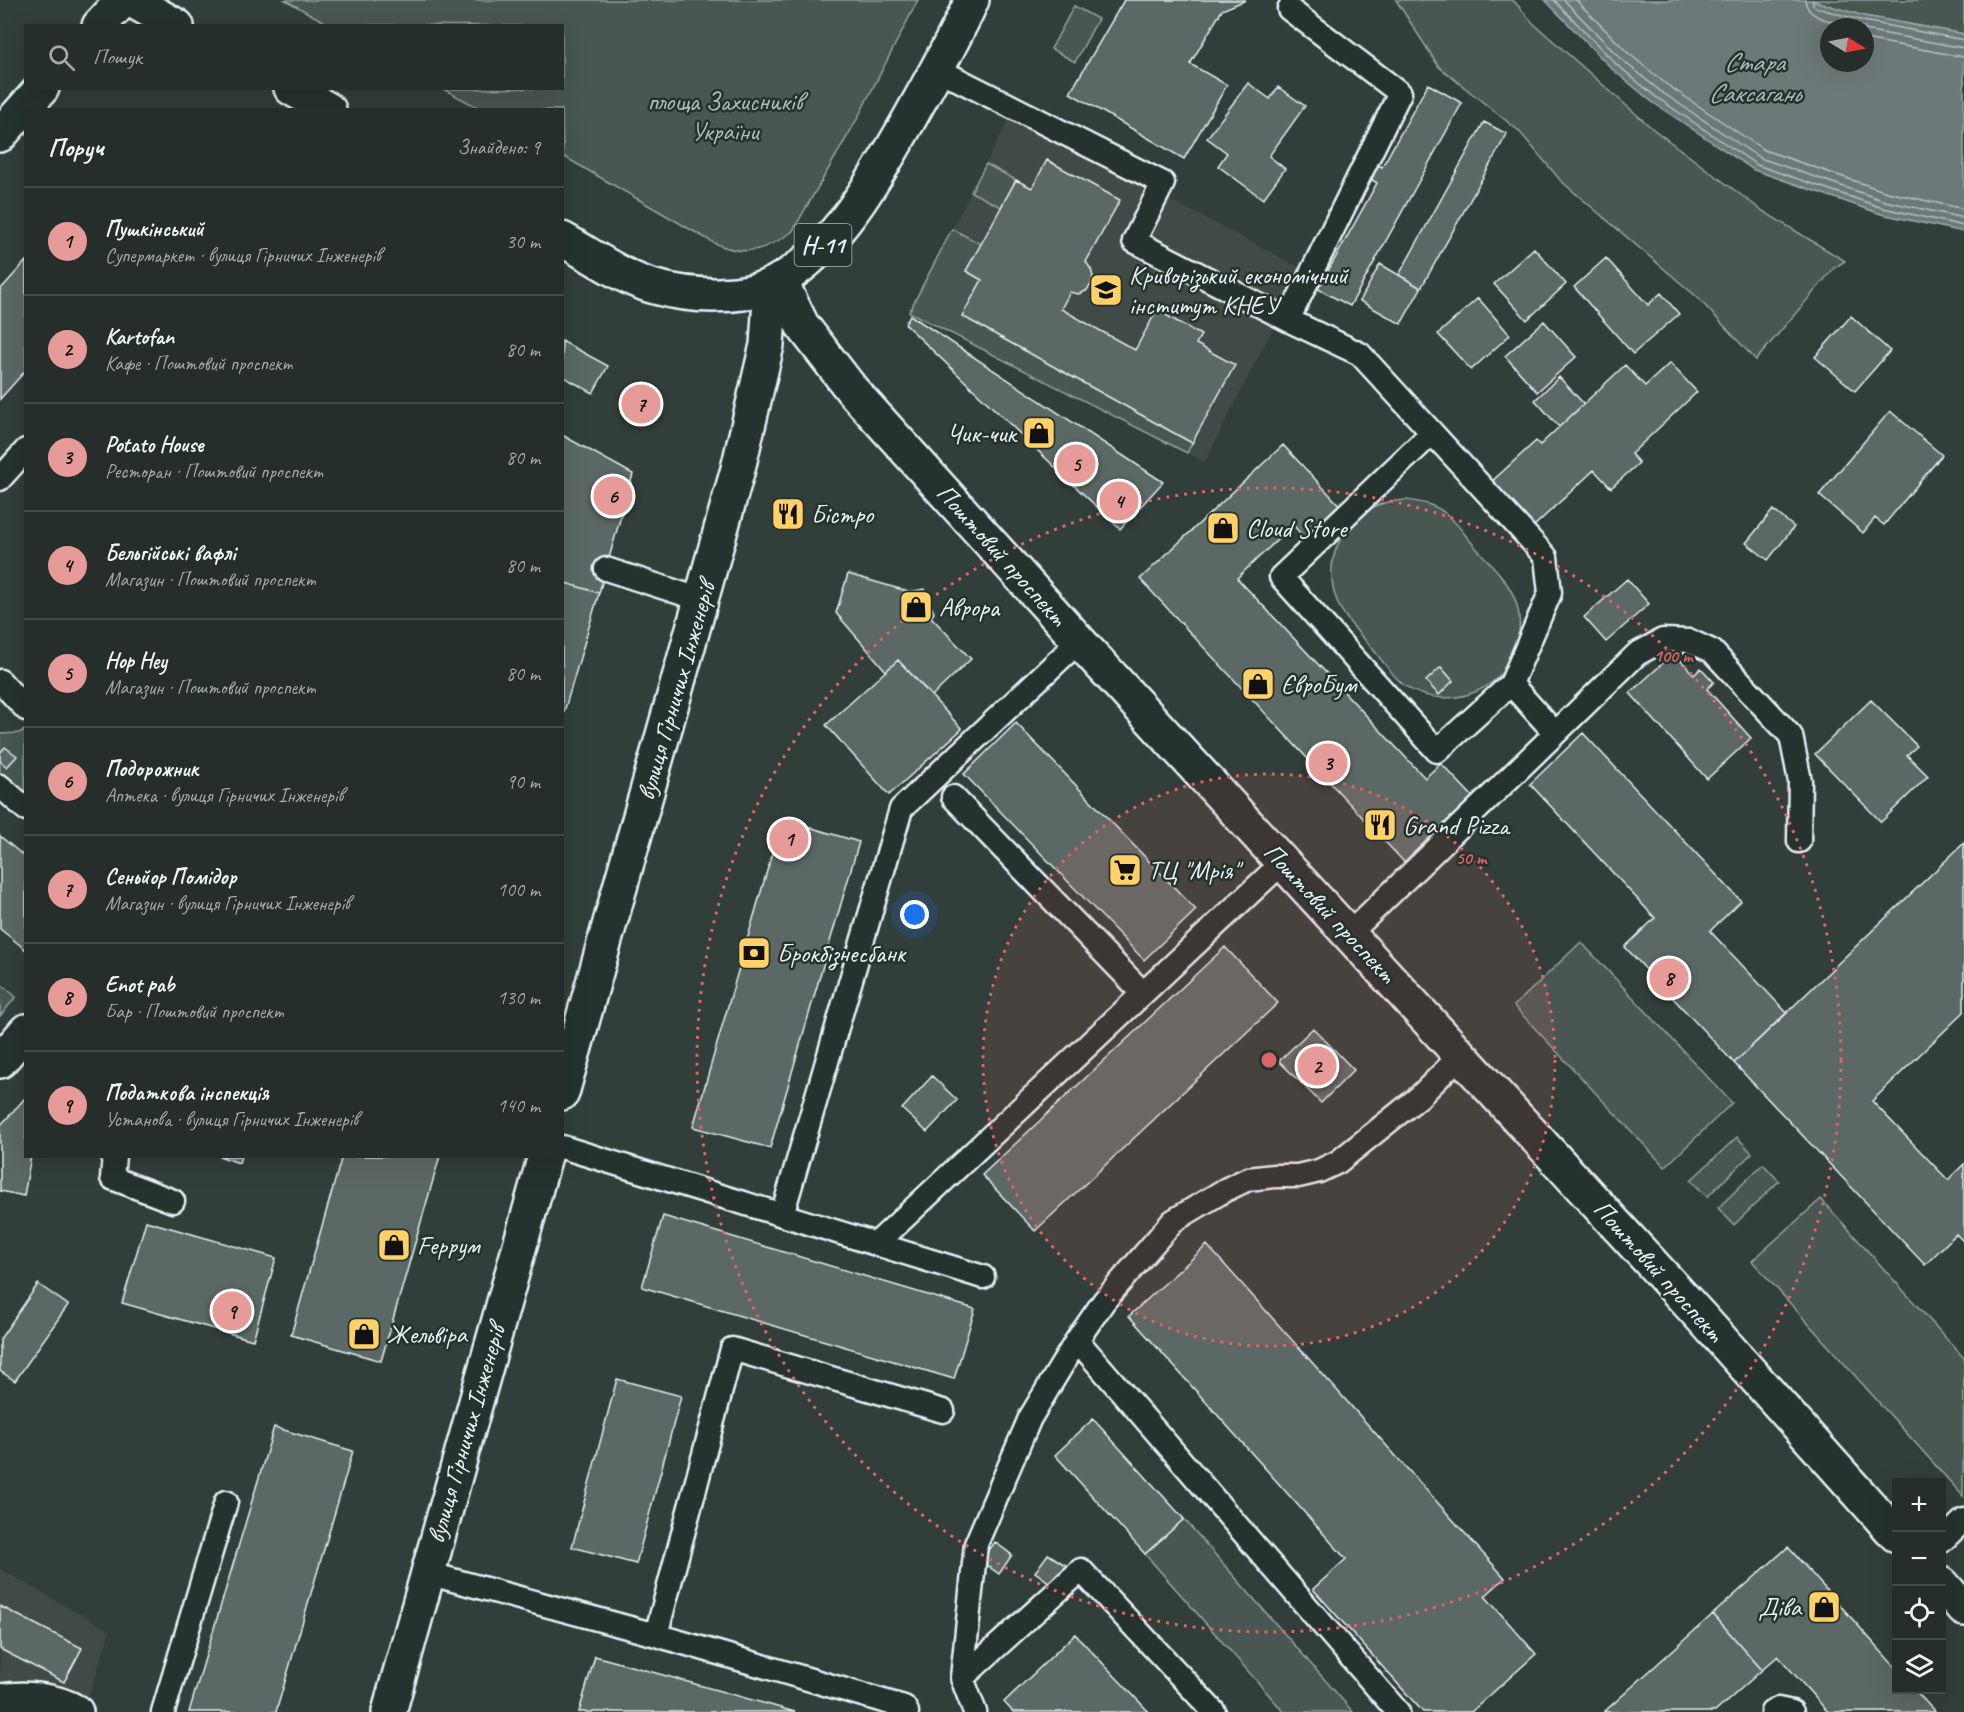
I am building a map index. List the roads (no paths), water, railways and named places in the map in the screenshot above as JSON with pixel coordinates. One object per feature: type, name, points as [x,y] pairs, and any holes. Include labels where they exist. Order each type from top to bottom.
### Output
[{"type":"street","points":[[101,24],[123,0]]},
{"type":"street","points":[[131,0],[173,24]]},
{"type":"street","name":"Н-11","points":[[564,240],[653,287],[684,294],[714,295],[745,291],[775,283],[812,258],[842,223],[878,173],[937,69],[972,0]]},
{"type":"street","points":[[24,108],[40,90]]},
{"type":"street","points":[[294,90],[326,108]]},
{"type":"street","points":[[0,135],[24,108]]},
{"type":"street","name":"вулиця Гірничих Інженерів","points":[[564,1078],[569,1041],[702,600],[738,469],[767,345],[775,283]]},
{"type":"street","name":"Поштовий проспект","points":[[775,283],[802,325],[852,390],[1079,641],[1701,1317],[1893,1532]]},
{"type":"street","points":[[0,1061],[24,1033]]},
{"type":"street","name":"вулиця Гірничих Інженерів","points":[[389,1712],[543,1158]]},
{"type":"street","points":[[1943,1586],[1964,1609]]},
{"type":"street","points":[[0,1701],[34,1699],[67,1707],[76,1712]]},
{"type":"lane","points":[[1288,320],[1400,93],[1289,9]]},
{"type":"lane","points":[[937,69],[1163,183],[1134,241],[1360,354],[1546,558],[1550,593],[1511,684],[1437,751],[1281,577],[1432,433]]},
{"type":"lane","points":[[0,479],[24,452]]},
{"type":"lane","points":[[606,569],[702,600]]},
{"type":"lane","points":[[1349,934],[1637,654],[1663,640],[1690,641],[1712,651],[1791,736],[1800,781],[1799,841]]},
{"type":"lane","points":[[782,1215],[901,810],[1079,641]]},
{"type":"lane","points":[[0,681],[24,708]]},
{"type":"lane","points":[[1511,684],[1555,733]]},
{"type":"lane","points":[[0,786],[24,807]]},
{"type":"lane","points":[[953,797],[1143,993]]},
{"type":"lane","points":[[876,1244],[1283,862]]},
{"type":"lane","points":[[975,1712],[962,1678],[976,1544],[1030,1418],[1077,1340],[1104,1301],[1173,1221],[1248,1179],[1298,1176],[1319,1171],[1338,1162],[1419,1097],[1461,1055]]},
{"type":"lane","points":[[564,1148],[983,1277]]},
{"type":"lane","points":[[114,1158],[112,1178],[173,1201]]},
{"type":"lane","points":[[1077,1340],[1398,1712]]},
{"type":"lane","points":[[656,1635],[732,1349],[943,1410]]},
{"type":"lane","points":[[164,1712],[226,1502]]},
{"type":"lane","points":[[1946,1536],[1964,1520]]},
{"type":"lane","points":[[962,1678],[1081,1570],[1214,1712]]},
{"type":"lane","points":[[427,1573],[656,1635],[904,1707],[907,1712]]},
{"type":"lane","points":[[1772,1712],[1778,1709],[1792,1712]]},
{"type":"water","name":"Стара Саксагань","points":[[1545,0],[1810,0],[1864,16],[1964,34],[1964,232],[1881,214],[1754,170],[1652,102],[1612,69]]},
{"type":"place","name":"Криворізький економічний інститут КНЕУ","points":[[1106,290]]},
{"type":"place","name":"Сеньйор Помідор","points":[[641,404]]},
{"type":"place","name":"Чик-чик","points":[[1039,433]]},
{"type":"place","name":"Hop Hey","points":[[1076,464]]},
{"type":"place","name":"Подорожник","points":[[613,496]]},
{"type":"place","name":"Бельгійські вафлі","points":[[1119,501]]},
{"type":"place","name":"Бістро","points":[[788,514]]},
{"type":"place","name":"Cloud Store","points":[[1223,528]]},
{"type":"place","name":"Аврора","points":[[916,607]]},
{"type":"place","name":"ЄвроБум","points":[[1258,684]]},
{"type":"place","name":"Potato House","points":[[1328,763]]},
{"type":"place","name":"Grand Pizza","points":[[1380,825]]},
{"type":"place","name":"Пушкінський","points":[[789,839]]},
{"type":"place","name":"ТЦ \"Мрія\"","points":[[1125,870]]},
{"type":"place","name":"Брокбізнесбанк","points":[[754,953]]},
{"type":"place","name":"Enot pab","points":[[1669,978]]},
{"type":"place","name":"Kartofan","points":[[1317,1066]]},
{"type":"place","name":"Fеррум","points":[[394,1245]]},
{"type":"place","name":"Податкова інспекція","points":[[232,1311]]},
{"type":"place","name":"Жельвіра","points":[[364,1334]]},
{"type":"place","name":"Діва","points":[[1824,1607]]},
{"type":"park label","name":"площа Захисників України","points":[[725,116]]}]
